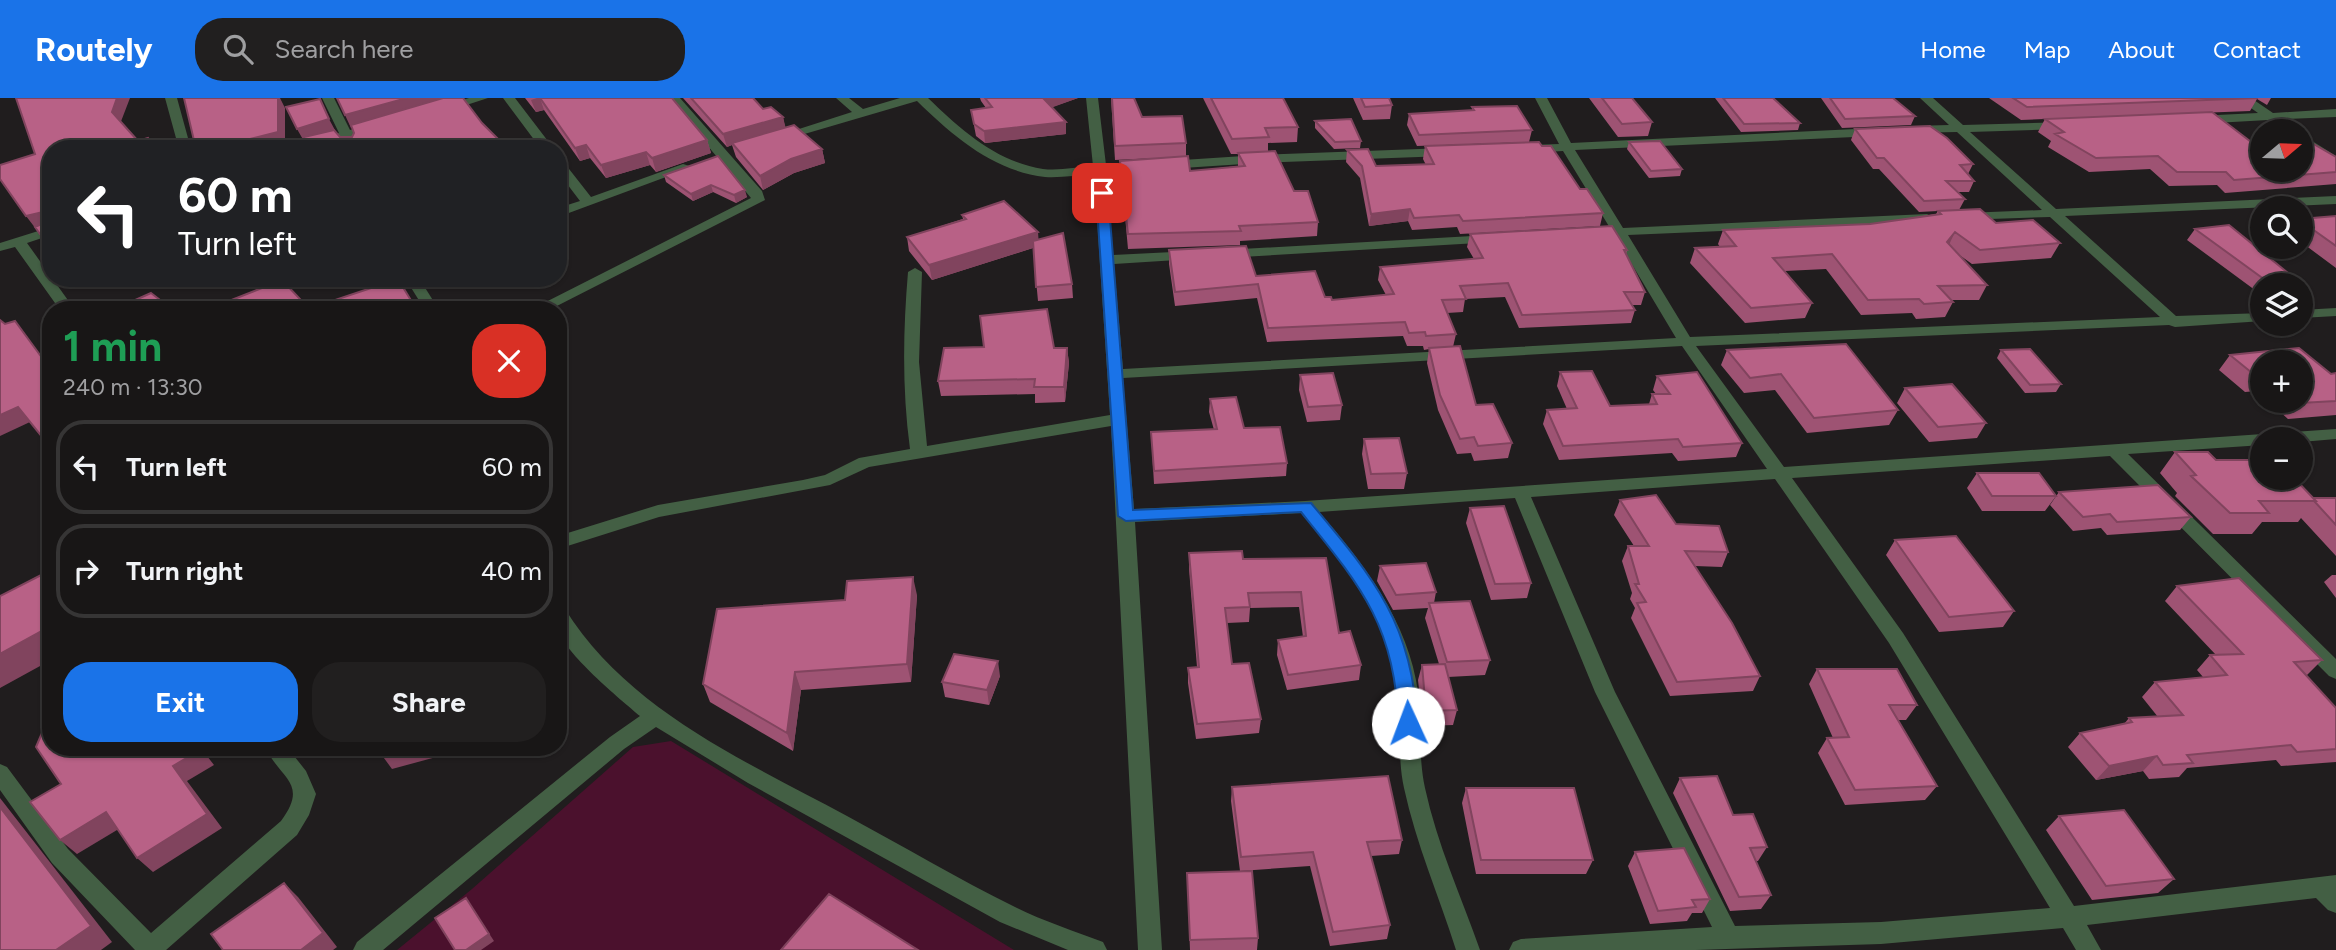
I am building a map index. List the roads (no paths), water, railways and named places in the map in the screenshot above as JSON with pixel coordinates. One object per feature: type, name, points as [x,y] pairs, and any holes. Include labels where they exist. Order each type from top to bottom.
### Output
[{"type":"street","points":[[171,98],[183,140]]},
{"type":"street","points":[[328,98],[349,140]]},
{"type":"street","points":[[428,113],[482,98]]},
{"type":"street","points":[[509,98],[541,140]]},
{"type":"street","points":[[555,301],[758,200],[757,194],[719,156],[674,98]]},
{"type":"street","points":[[842,98],[860,113]]},
{"type":"street","points":[[762,143],[889,102],[913,98]]},
{"type":"street","points":[[921,98],[953,129],[1006,164],[1046,173],[1259,159],[1460,152]]},
{"type":"street","points":[[1103,98],[1092,98],[1126,516],[1150,950]]},
{"type":"street","points":[[1541,98],[1567,148],[1686,342],[1896,638],[2089,950]]},
{"type":"street","points":[[1926,98],[2175,323]]},
{"type":"street","points":[[2243,98],[2275,119]]},
{"type":"street","points":[[2179,120],[2336,113]]},
{"type":"street","points":[[328,140],[387,123]]},
{"type":"street","points":[[1514,149],[2077,124]]},
{"type":"street","points":[[2314,147],[2336,162]]},
{"type":"street","points":[[567,209],[719,156]]},
{"type":"street","points":[[567,175],[587,201]]},
{"type":"street","points":[[1576,234],[2336,200]]},
{"type":"street","points":[[0,247],[42,234]]},
{"type":"street","points":[[1105,260],[1507,238]]},
{"type":"street","points":[[19,242],[42,274]]},
{"type":"street","points":[[915,272],[909,352],[911,401],[919,451]]},
{"type":"street","points":[[2313,313],[2336,312]]},
{"type":"street","points":[[1115,374],[1340,359],[2250,318]]},
{"type":"street","points":[[567,540],[658,511],[830,479],[864,462],[1119,419]]},
{"type":"street","points":[[1126,516],[1305,507],[2336,434]]},
{"type":"street","points":[[2114,450],[2336,671]]},
{"type":"street","points":[[1520,490],[1605,692],[1729,937]]},
{"type":"street","points":[[1305,507],[1366,581],[1386,620],[1406,681],[1408,744],[1414,788],[1468,950]]},
{"type":"street","points":[[567,629],[608,679],[655,716],[755,777],[1008,915],[1095,950]]},
{"type":"street","points":[[365,950],[617,743],[655,716]]},
{"type":"street","points":[[0,773],[60,856],[151,949],[289,828],[305,808],[306,788],[282,756]]},
{"type":"street","points":[[1521,950],[1698,945],[1729,937],[1881,933],[2331,892]]}]
